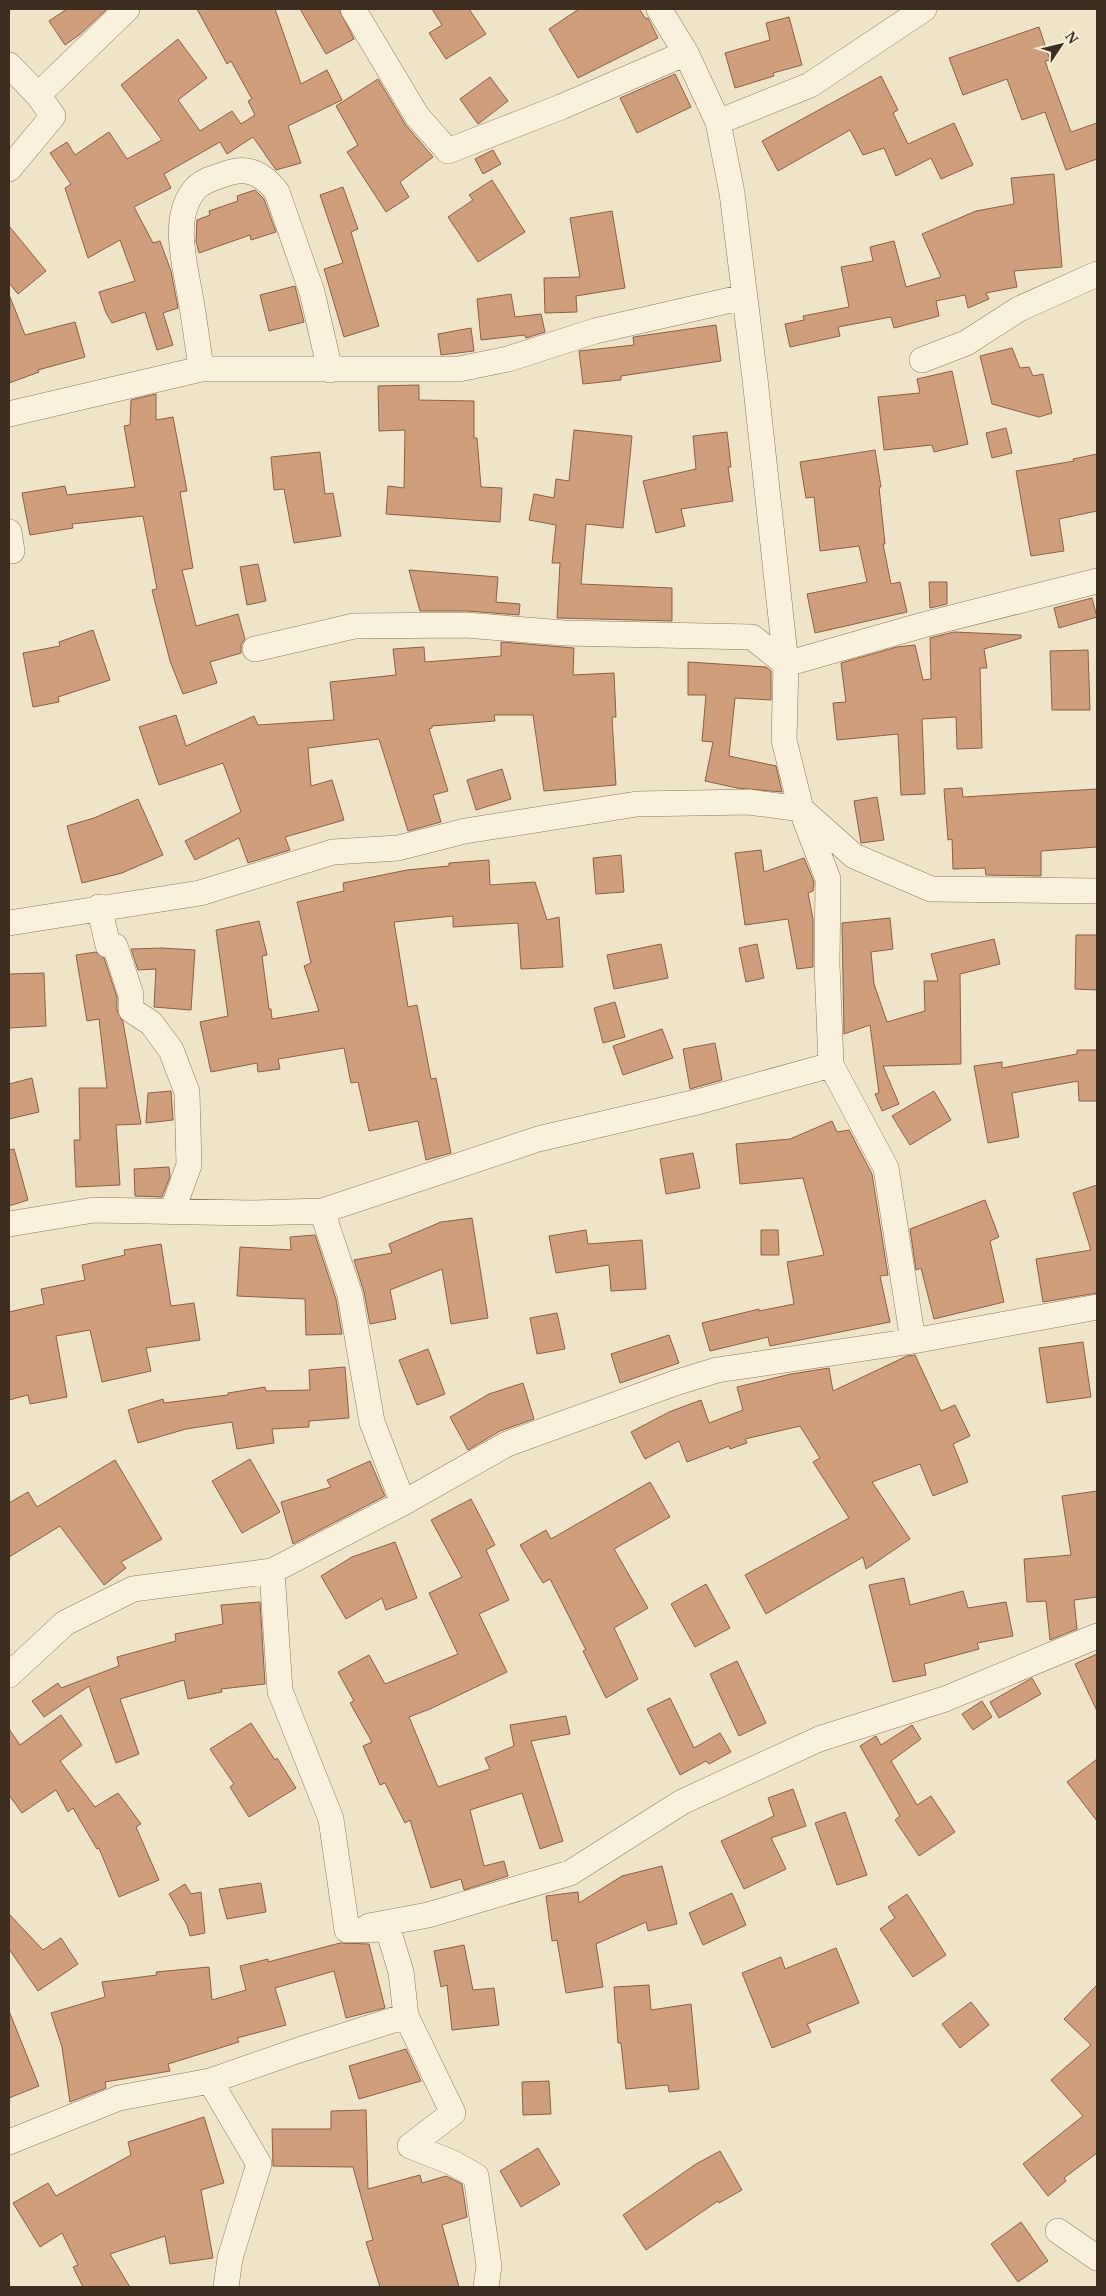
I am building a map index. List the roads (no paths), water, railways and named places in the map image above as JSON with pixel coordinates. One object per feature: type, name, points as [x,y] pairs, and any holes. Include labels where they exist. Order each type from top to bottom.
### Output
[{"type":"street","points":[[38,96],[127,9]]},
{"type":"street","points":[[353,9],[417,116],[448,151],[561,108],[686,53]]},
{"type":"street","points":[[659,9],[686,53],[718,122],[732,193],[755,379],[786,664],[784,740],[801,809],[828,879],[827,964],[831,1064],[886,1168],[913,1341]]},
{"type":"street","points":[[718,122],[810,85],[924,9]]},
{"type":"street","points":[[9,65],[38,96],[53,116],[9,169]]},
{"type":"street","points":[[201,369],[182,248],[184,212],[190,196],[204,181],[235,171],[246,170],[258,173],[267,179],[277,192],[312,292],[330,370]]},
{"type":"street","points":[[922,360],[966,343],[1019,309],[1097,274]]},
{"type":"street","points":[[9,414],[201,369],[459,369],[508,359],[595,331],[744,297]]},
{"type":"street","points":[[786,664],[924,625],[1097,581]]},
{"type":"street","points":[[255,649],[354,626],[466,625],[564,633],[752,637],[786,664]]},
{"type":"street","points":[[9,923],[99,907],[200,893],[333,852],[398,848],[464,832],[637,804],[749,802],[801,809],[854,856],[931,889],[1097,891]]},
{"type":"street","points":[[99,907],[108,945],[114,946],[130,995],[132,1010],[151,1023],[171,1050],[187,1092],[189,1165],[172,1212]]},
{"type":"street","points":[[9,1224],[94,1210],[251,1214],[322,1211],[538,1139],[701,1101],[831,1064]]},
{"type":"street","points":[[322,1211],[350,1295],[372,1422],[403,1503]]},
{"type":"street","points":[[9,1672],[65,1623],[133,1589],[272,1571],[403,1503],[507,1444],[675,1383],[717,1370],[913,1341],[1097,1307]]},
{"type":"street","points":[[272,1571],[280,1691],[331,1819],[347,1930]]},
{"type":"street","points":[[347,1930],[428,1915],[570,1873],[682,1802],[819,1738],[945,1699],[1097,1636]]},
{"type":"street","points":[[347,1930],[388,1929],[401,1972],[406,2016],[453,2113],[410,2146],[452,2162],[476,2176],[489,2266],[486,2287]]},
{"type":"street","points":[[9,2142],[119,2098],[210,2082],[299,2050],[406,2016]]},
{"type":"street","points":[[210,2082],[259,2164],[230,2258],[226,2287]]},
{"type":"street","points":[[1058,2231],[1097,2258]]}]
